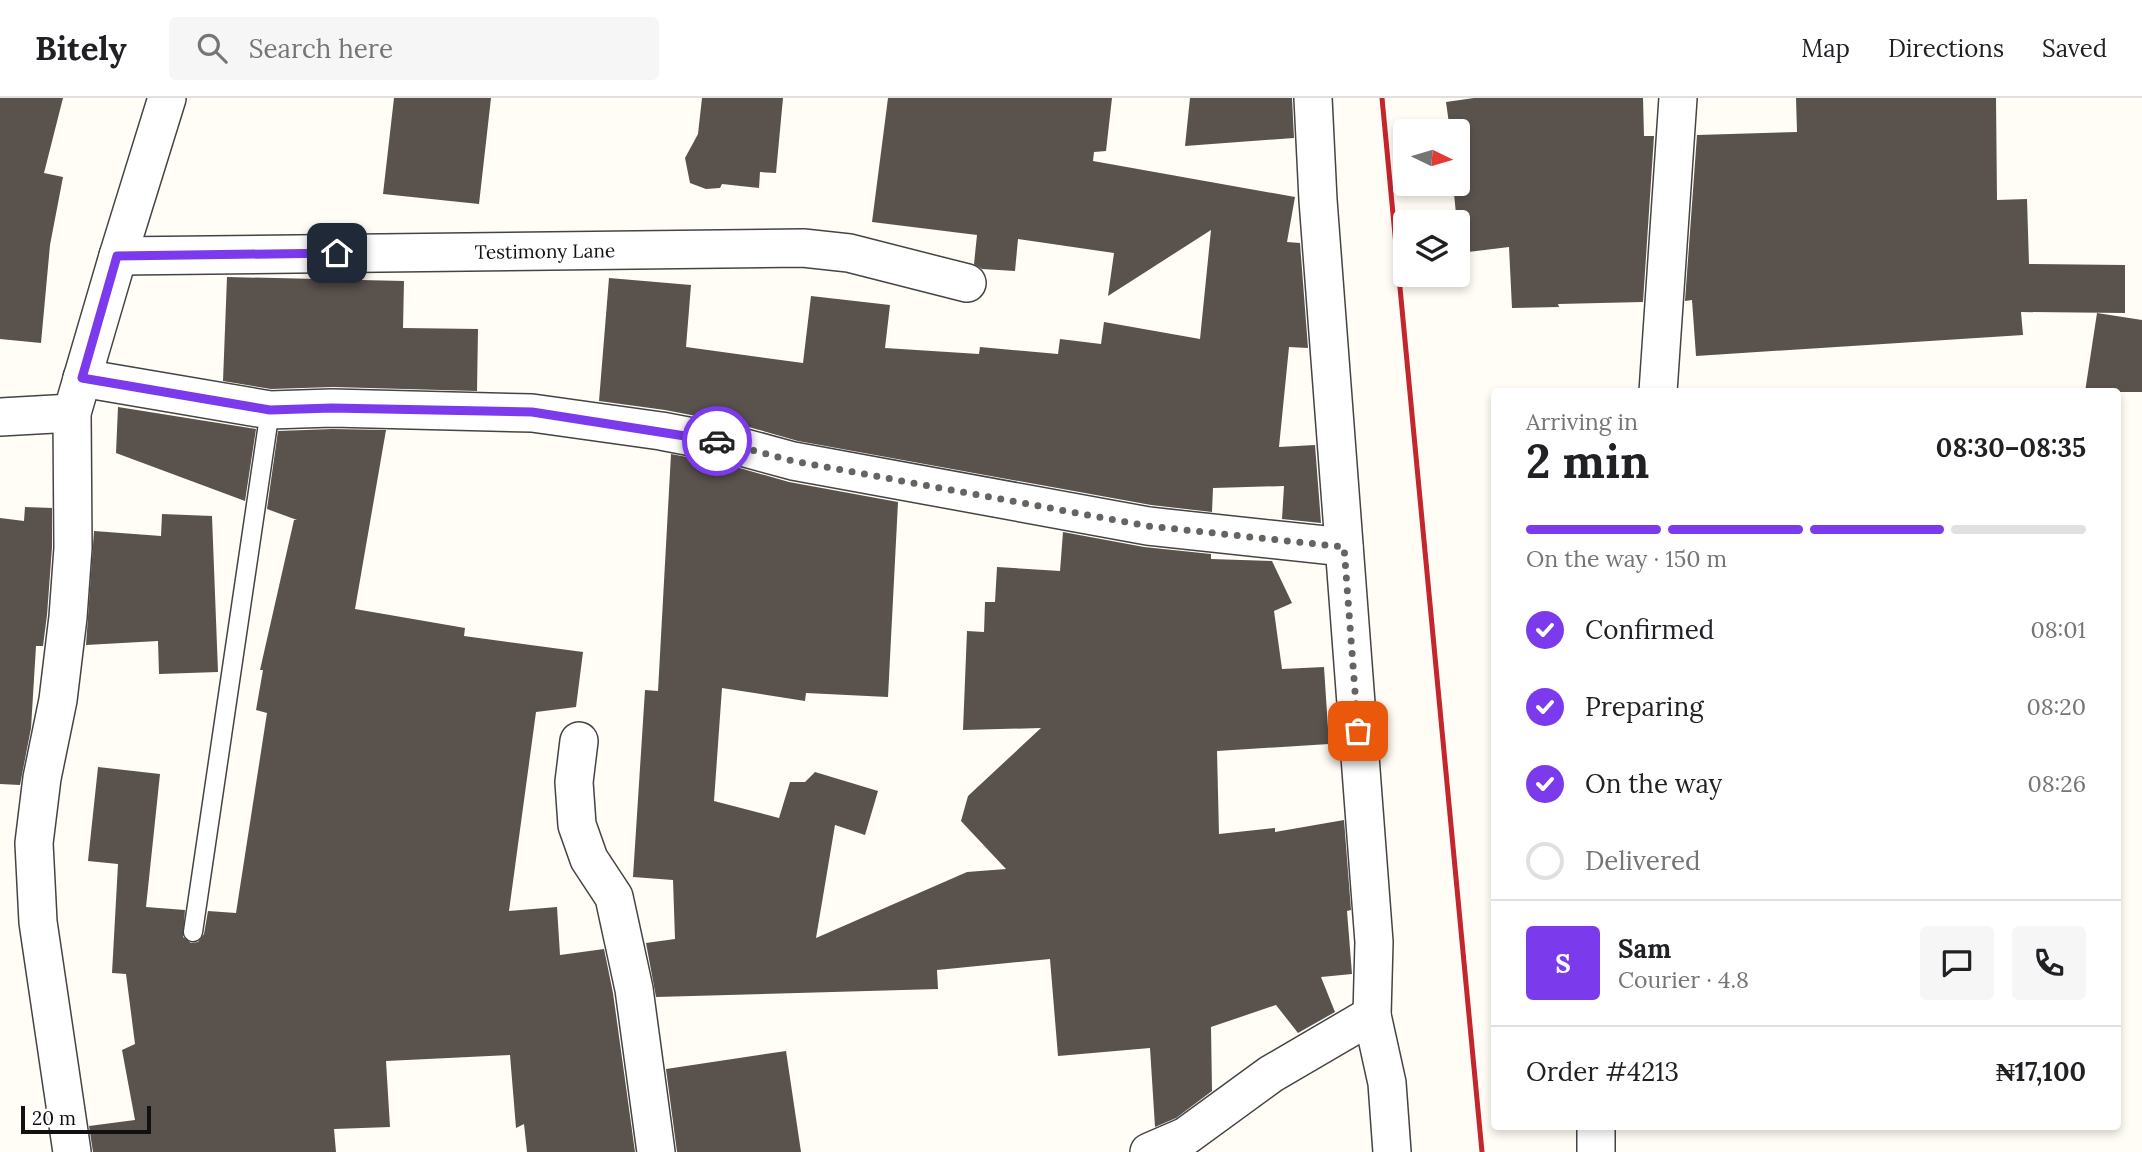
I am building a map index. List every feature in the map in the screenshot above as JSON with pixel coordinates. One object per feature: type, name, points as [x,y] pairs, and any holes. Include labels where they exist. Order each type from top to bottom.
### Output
[{"type":"street","points":[[72,1152],[38,922],[34,843],[42,778],[58,700],[68,617],[72,548],[72,414],[117,256],[167,98]]},
{"type":"street","points":[[1313,98],[1318,200],[1374,942],[1372,1015],[1387,1083],[1392,1152]]},
{"type":"street","points":[[1658,388],[1678,98]]},
{"type":"street","name":"Testimony Lane","points":[[117,256],[803,248],[849,253],[967,283]]},
{"type":"street","points":[[82,378],[270,410],[332,408],[532,412],[661,431],[734,445],[793,461],[1148,526],[1344,547]]},
{"type":"street","points":[[0,416],[72,414]]},
{"type":"street","points":[[579,741],[574,782],[578,825],[589,859],[614,897],[634,989],[656,1152]]},
{"type":"street","points":[[1149,1152],[1186,1136],[1271,1074],[1372,1015]]},
{"type":"street","points":[[1596,1130],[1596,1152]]},
{"type":"lane","points":[[193,932],[270,410]]},
{"type":"building","points":[[0,98],[63,98],[44,173],[63,177],[50,245],[41,343],[0,339]]},
{"type":"building","points":[[394,98],[491,98],[479,204],[383,194]]},
{"type":"building","points":[[702,98],[783,98],[776,173],[760,172],[759,188],[722,184],[720,188],[706,189],[690,183],[685,158],[698,134]]},
{"type":"building","points":[[888,98],[1112,98],[1106,151],[1094,152],[1093,161],[1295,197],[1287,242],[1300,243],[1308,348],[1289,347],[1279,447],[1315,445],[1321,523],[1282,519],[1284,486],[1213,488],[1212,512],[1151,505],[798,441],[738,424],[665,410],[599,401],[609,278],[691,285],[686,347],[803,363],[811,296],[890,305],[885,348],[979,354],[980,347],[1058,354],[1060,339],[1101,344],[1104,322],[1200,339],[1211,230],[1108,296],[1114,253],[1018,239],[1015,271],[982,269],[974,264],[977,235],[872,222]]},
{"type":"building","points":[[1190,98],[1292,98],[1294,138],[1185,146]]},
{"type":"building","points":[[1474,98],[1643,98],[1644,136],[1654,136],[1643,302],[1512,308],[1509,247],[1470,252],[1470,210],[1456,210],[1454,196],[1470,196],[1470,119],[1448,119],[1446,102]]},
{"type":"building","points":[[1796,98],[1996,98],[1997,200],[2027,199],[2029,264],[2125,265],[2125,313],[2021,312],[2023,335],[1696,356],[1692,300],[1685,301],[1697,135],[1797,132]]},
{"type":"building","points":[[227,277],[404,281],[403,328],[478,329],[477,391],[333,387],[271,389],[223,381]]},
{"type":"building","points":[[2097,313],[2142,320],[2142,392],[2121,392],[2121,388],[2086,388]]},
{"type":"building","points":[[118,407],[256,429],[245,501],[116,453]]},
{"type":"building","points":[[386,430],[355,609],[465,628],[464,636],[583,652],[576,707],[536,712],[509,911],[557,907],[560,955],[604,949],[613,993],[635,1152],[527,1152],[524,1124],[516,1128],[510,1055],[386,1061],[390,1127],[334,1129],[336,1152],[93,1152],[89,1126],[135,1120],[122,1050],[135,1044],[126,974],[112,973],[118,864],[88,861],[98,767],[160,774],[146,907],[185,910],[183,937],[191,943],[198,942],[204,934],[208,911],[236,913],[267,713],[256,710],[263,670],[260,670],[294,520],[297,520],[267,509],[278,431]]},
{"type":"building","points":[[671,454],[729,465],[789,482],[898,502],[888,697],[806,693],[805,701],[722,688],[714,801],[779,818],[790,782],[805,782],[815,772],[878,791],[865,835],[835,825],[816,938],[967,872],[1006,869],[961,821],[968,796],[1041,728],[963,730],[967,631],[984,632],[985,602],[995,602],[997,567],[1060,571],[1063,532],[1144,547],[1211,554],[1211,559],[1272,561],[1292,603],[1274,611],[1282,669],[1324,667],[1329,744],[1217,751],[1219,834],[1275,828],[1275,832],[1344,820],[1351,910],[1347,911],[1352,974],[1321,977],[1335,1012],[1298,1033],[1276,1005],[1211,1027],[1212,1091],[1176,1118],[1155,1127],[1150,1048],[1058,1056],[1050,959],[937,970],[938,989],[656,997],[646,943],[675,939],[673,880],[633,877],[645,690],[658,691]]},
{"type":"building","points":[[25,507],[52,508],[47,615],[43,646],[36,646],[31,728],[20,785],[0,784],[0,518],[24,521]]},
{"type":"building","points":[[162,514],[212,516],[218,672],[159,674],[158,641],[86,645],[94,531],[161,536]]},
{"type":"building","points":[[786,1051],[801,1152],[677,1152],[666,1069]]},
{"type":"railway","points":[[1382,98],[1482,1152]]},
{"type":"way so far","points":[[717,441],[793,461],[1148,526],[1344,547],[1358,731]]},
{"type":"route","points":[[337,253],[117,256],[82,378],[270,410],[332,408],[532,412],[717,441]]}]
